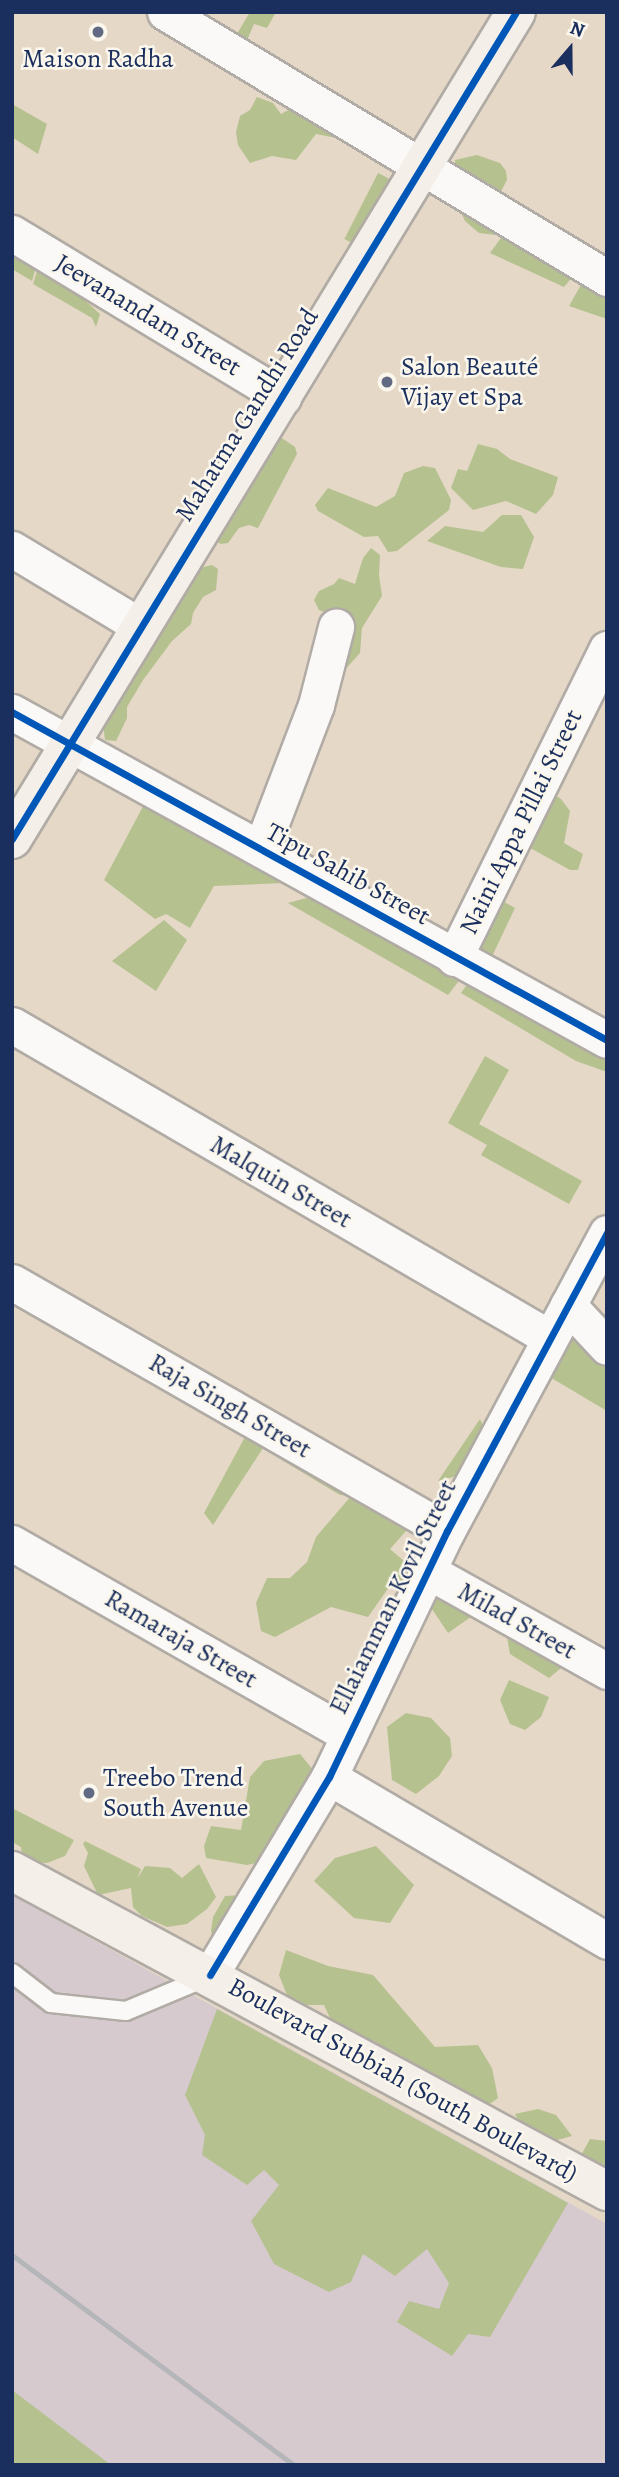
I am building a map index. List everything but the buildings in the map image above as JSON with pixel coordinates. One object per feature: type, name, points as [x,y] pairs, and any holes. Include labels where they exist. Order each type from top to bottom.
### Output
[{"type":"street","points":[[165,12],[607,278]]},
{"type":"street","name":"Mahatma Gandhi Road","points":[[12,839],[140,626],[284,397],[516,12]]},
{"type":"street","name":"Jeevanandam Street","points":[[12,233],[284,397]]},
{"type":"street","points":[[12,549],[140,626]]},
{"type":"street","points":[[261,849],[316,705],[337,627]]},
{"type":"street","name":"Naini Appa Pillai Street","points":[[454,958],[607,649]]},
{"type":"street","name":"Tipu Sahib Street","points":[[12,712],[607,1040]]},
{"type":"street","name":"Malquin Street","points":[[12,1025],[550,1338]]},
{"type":"street","name":"Ellaiamman Kovil Street","points":[[210,1975],[329,1777],[447,1531],[607,1233]]},
{"type":"street","name":"Raja Singh Street","points":[[12,1282],[447,1531]]},
{"type":"street","points":[[568,1305],[607,1347]]},
{"type":"street","name":"Ramaraja Street","points":[[12,1542],[349,1735]]},
{"type":"street","name":"Milad Street","points":[[428,1571],[607,1671]]},
{"type":"street","points":[[329,1777],[607,1941]]},
{"type":"street","name":"Boulevard Subbiah (South Boulevard)","points":[[12,1871],[210,1975],[607,2191]]},
{"type":"lane","points":[[12,1973],[51,2003],[125,2011],[210,1975]]},
{"type":"shaded area","points":[[12,1895],[607,2224],[607,2465],[12,2465]]},
{"type":"green space","points":[[250,12],[276,12],[267,28],[254,24],[242,52],[231,44]]},
{"type":"green space","points":[[311,79],[345,128],[341,139],[316,134],[296,160],[272,156],[250,163],[238,145],[236,132],[240,116],[250,110],[257,97],[273,103],[281,114],[296,106],[295,91]]},
{"type":"green space","points":[[12,104],[47,124],[38,154],[12,137]]},
{"type":"green space","points":[[477,155],[500,163],[506,171],[507,180],[498,197],[501,227],[496,235],[479,233],[465,221],[456,201],[455,160]]},
{"type":"green space","points":[[378,173],[403,186],[369,252],[344,239]]},
{"type":"green space","points":[[506,231],[579,269],[564,287],[490,253]]},
{"type":"green space","points":[[12,233],[41,250],[32,281],[12,269]]},
{"type":"green space","points":[[37,271],[78,294],[100,314],[96,327],[92,318],[33,284]]},
{"type":"green space","points":[[582,283],[607,296],[607,319],[569,306]]},
{"type":"green space","points":[[273,432],[295,447],[297,454],[258,528],[249,525],[239,528],[228,543],[221,544],[213,540]]},
{"type":"green space","points":[[478,444],[497,449],[510,459],[558,477],[553,495],[536,514],[506,501],[473,510],[451,488],[458,469],[467,471]]},
{"type":"green space","points":[[423,466],[435,468],[451,500],[449,510],[397,551],[388,552],[378,536],[364,537],[318,511],[315,505],[328,488],[376,507],[395,496],[404,473]]},
{"type":"green space","points":[[502,515],[521,515],[534,537],[523,569],[501,567],[427,541],[445,526],[483,532]]},
{"type":"green space","points":[[371,548],[380,555],[382,596],[362,628],[360,653],[333,683],[334,616],[319,610],[314,600],[319,591],[334,584],[339,578],[355,584],[363,558]]},
{"type":"green space","points":[[212,565],[218,569],[216,590],[203,597],[193,613],[191,624],[172,641],[143,680],[127,707],[127,718],[116,741],[105,740],[103,724],[195,569]]},
{"type":"green space","points":[[542,786],[561,799],[570,811],[564,843],[583,854],[578,870],[570,870],[523,844]]},
{"type":"green space","points":[[149,795],[307,882],[214,886],[190,928],[166,914],[155,919],[104,880]]},
{"type":"green space","points":[[321,894],[468,969],[448,995],[288,903]]},
{"type":"green space","points":[[492,895],[515,908],[486,969],[459,955]]},
{"type":"green space","points":[[164,920],[187,940],[156,991],[112,961]]},
{"type":"green space","points":[[473,976],[607,1052],[607,1072],[576,1061],[461,993]]},
{"type":"green space","points":[[485,1056],[509,1070],[479,1124],[582,1181],[569,1204],[481,1155],[487,1145],[448,1123]]},
{"type":"green space","points":[[566,1325],[607,1368],[607,1411],[543,1373]]},
{"type":"green space","points":[[480,1419],[490,1440],[468,1473],[438,1481]]},
{"type":"green space","points":[[246,1435],[265,1445],[213,1525],[204,1513]]},
{"type":"green space","points":[[278,1439],[414,1522],[390,1549],[404,1561],[429,1556],[409,1597],[394,1580],[368,1617],[331,1607],[275,1637],[261,1631],[256,1603],[267,1578],[290,1578],[307,1562],[316,1537],[351,1496],[340,1495],[265,1450]]},
{"type":"green space","points":[[436,1585],[482,1609],[448,1633],[422,1594]]},
{"type":"green space","points":[[505,1626],[572,1659],[549,1678],[510,1654]]},
{"type":"green space","points":[[509,1680],[549,1697],[541,1717],[525,1730],[510,1724],[500,1700]]},
{"type":"green space","points":[[406,1713],[431,1718],[450,1738],[452,1756],[439,1776],[416,1794],[392,1780],[387,1727]]},
{"type":"green space","points":[[300,1754],[323,1782],[274,1859],[247,1865],[206,1858],[204,1846],[211,1826],[241,1830],[250,1777],[264,1761]]},
{"type":"green space","points":[[12,1808],[74,1840],[65,1856],[47,1863],[23,1861],[21,1847],[12,1842]]},
{"type":"green space","points":[[85,1841],[141,1869],[137,1879],[145,1866],[170,1868],[182,1878],[199,1864],[216,1897],[207,1909],[187,1924],[167,1927],[142,1916],[133,1907],[131,1888],[98,1895],[84,1866],[88,1853],[83,1844]]},
{"type":"green space","points":[[376,1846],[414,1885],[390,1923],[354,1918],[314,1881],[335,1858]]},
{"type":"green space","points":[[241,1895],[217,1955],[211,1931],[213,1917],[225,1896]]},
{"type":"green space","points":[[286,1950],[328,1966],[373,1975],[435,2047],[478,2045],[492,2068],[498,2098],[481,2110],[374,2041],[357,2047],[335,2029],[324,2005],[291,2005],[279,1975]]},
{"type":"green space","points":[[217,2009],[568,2203],[490,2337],[468,2334],[452,2356],[397,2322],[409,2301],[439,2309],[449,2283],[427,2249],[395,2276],[363,2254],[351,2282],[329,2292],[274,2264],[251,2221],[279,2185],[264,2170],[247,2185],[202,2155],[205,2135],[185,2095]]},
{"type":"green space","points":[[538,2109],[556,2115],[572,2136],[550,2142],[522,2127],[515,2114]]},
{"type":"green space","points":[[590,2139],[607,2141],[607,2184],[579,2159]]},
{"type":"green space","points":[[12,2390],[111,2465],[12,2465]]},
{"type":"railway","points":[[12,2255],[294,2465]]},
{"type":"cycle path","points":[[12,839],[516,12]]},
{"type":"cycle path","points":[[12,712],[607,1040]]},
{"type":"cycle path","points":[[210,1975],[329,1777],[447,1531],[607,1233]]},
{"type":"place","name":"Maison Radha","points":[[98,32]]},
{"type":"place","name":"Salon Beauté Vijay et Spa","points":[[387,382]]},
{"type":"place","name":"Treebo Trend South Avenue","points":[[89,1793]]}]
